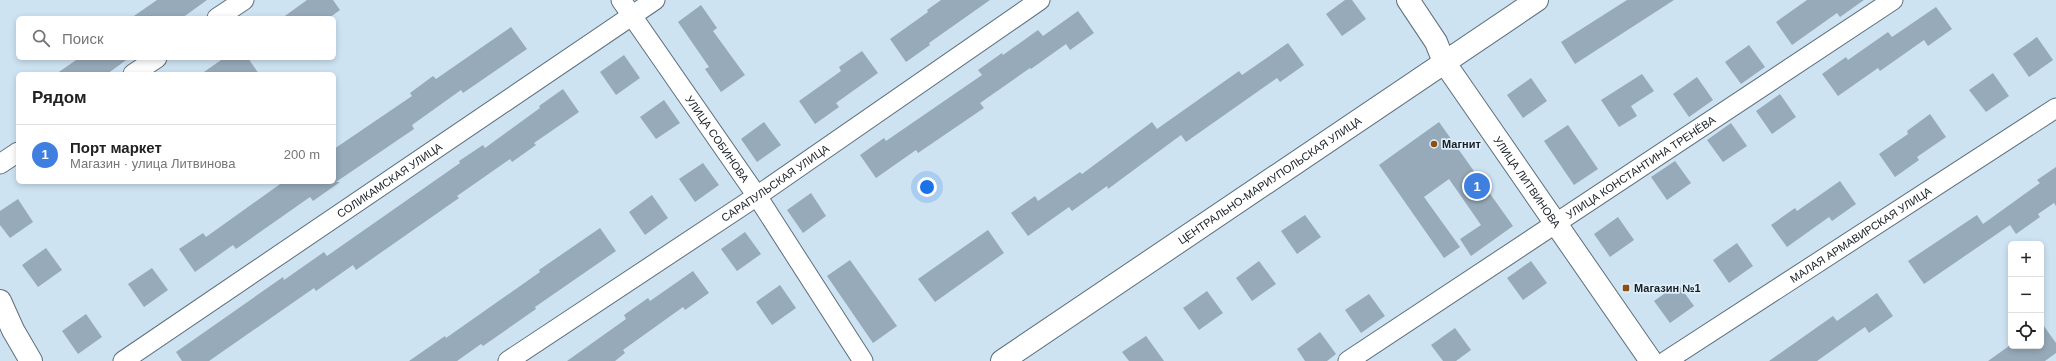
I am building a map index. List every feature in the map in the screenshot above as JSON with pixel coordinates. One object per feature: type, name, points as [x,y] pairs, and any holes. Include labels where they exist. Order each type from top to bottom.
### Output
[{"type":"street","points":[[220,16],[244,0]]},
{"type":"street","name":"УЛИЦА СОБИНОВА","points":[[621,0],[757,196],[863,361]]},
{"type":"street","name":"СОЛИКАМСКАЯ УЛИЦА","points":[[123,361],[655,0]]},
{"type":"street","name":"САРАПУЛЬСКАЯ УЛИЦА","points":[[508,361],[757,196],[1040,0]]},
{"type":"street","name":"УЛИЦА ЛИТВИНОВА","points":[[1408,0],[1436,42],[1444,62],[1650,361]]},
{"type":"street","name":"ЦЕНТРАЛЬНО-МАРИУПОЛЬСКАЯ УЛИЦА","points":[[1002,361],[1537,0]]},
{"type":"street","name":"УЛИЦА КОНСТАНТИНА ТРЕНЁВА","points":[[1348,361],[1893,0]]},
{"type":"street","points":[[136,72],[154,60]]},
{"type":"street","name":"МАЛАЯ АРМАВИРСКАЯ УЛИЦА","points":[[1666,361],[2056,108]]},
{"type":"street","points":[[0,164],[16,153]]},
{"type":"street","points":[[0,301],[13,330],[32,361]]},
{"type":"building","points":[[157,0],[207,0],[185,16],[134,16]]},
{"type":"building","points":[[307,0],[333,0],[340,10],[332,16],[285,16]]},
{"type":"building","points":[[941,0],[990,0],[929,43],[930,45],[906,62],[890,39],[928,12],[927,10]]},
{"type":"building","points":[[1345,0],[1352,0],[1366,19],[1342,36],[1326,14]]},
{"type":"building","points":[[1627,0],[1674,0],[1575,64],[1561,42]]},
{"type":"building","points":[[1807,0],[1864,0],[1840,17],[1837,13],[1792,45],[1776,22]]},
{"type":"building","points":[[701,5],[717,28],[713,31],[745,75],[721,92],[705,69],[709,67],[678,22]]},
{"type":"building","points":[[1936,7],[1952,29],[1928,46],[1924,40],[1880,71],[1878,68],[1838,96],[1822,74],[1846,57],[1848,60],[1888,32],[1892,37]]},
{"type":"building","points":[[1078,11],[1094,33],[1070,50],[1066,44],[980,103],[984,108],[918,153],[916,150],[876,178],[860,155],[884,138],[886,141],[982,75],[978,70],[1002,53],[1003,55],[1038,30],[1043,36]]},
{"type":"building","points":[[511,27],[527,49],[463,93],[461,90],[412,125],[414,129],[336,182],[336,148],[412,96],[410,93],[433,76],[436,79]]},
{"type":"building","points":[[2037,37],[2053,60],[2029,77],[2013,54]]},
{"type":"building","points":[[1288,43],[1304,65],[1280,82],[1277,78],[1186,142],[1181,135],[1108,189],[1107,186],[1072,211],[1069,207],[1028,236],[1011,213],[1035,196],[1038,201],[1080,172],[1082,174],[1152,122],[1157,129],[1239,71],[1242,75]]},
{"type":"building","points":[[1749,45],[1765,67],[1741,84],[1725,62]]},
{"type":"building","points":[[862,51],[878,73],[836,103],[839,107],[815,124],[799,101],[841,71],[839,67]]},
{"type":"building","points":[[624,55],[640,78],[616,95],[600,72]]},
{"type":"building","points":[[76,60],[126,60],[110,72],[59,72]]},
{"type":"building","points":[[221,60],[249,60],[258,72],[204,72]]},
{"type":"building","points":[[1993,73],[2009,96],[1986,112],[1969,90]]},
{"type":"building","points":[[1642,74],[1654,91],[1631,106],[1637,116],[1619,127],[1601,100]]},
{"type":"building","points":[[1697,77],[1713,100],[1689,117],[1673,94]]},
{"type":"building","points":[[1531,78],[1547,101],[1523,118],[1507,95]]},
{"type":"building","points":[[563,89],[579,112],[534,143],[536,145],[512,162],[510,159],[457,196],[459,198],[356,270],[353,265],[316,291],[314,288],[209,361],[182,361],[176,352],[283,277],[284,280],[324,252],[327,256],[460,163],[459,161],[483,145],[485,148],[540,108],[539,106]]},
{"type":"building","points":[[1780,94],[1796,117],[1772,134],[1756,111]]},
{"type":"building","points":[[664,100],[680,123],[656,139],[640,117]]},
{"type":"building","points":[[1930,114],[1946,137],[1917,157],[1919,160],[1895,177],[1879,154],[1908,134],[1907,131]]},
{"type":"building","points":[[764,122],[781,145],[757,162],[741,139]]},
{"type":"building","points":[[1439,122],[1513,226],[1471,256],[1460,239],[1481,225],[1449,179],[1424,197],[1460,247],[1444,258],[1379,165]]},
{"type":"building","points":[[1731,123],[1747,146],[1723,162],[1707,140]]},
{"type":"building","points":[[1568,125],[1598,169],[1574,185],[1544,141]]},
{"type":"building","points":[[1675,161],[1691,183],[1667,200],[1651,177]]},
{"type":"building","points":[[703,163],[719,185],[695,202],[679,179]]},
{"type":"building","points":[[2056,167],[2056,206],[2054,203],[2038,214],[2040,217],[2016,234],[2010,225],[1924,284],[1908,261],[1977,215],[1983,224],[2040,183],[2037,180]]},
{"type":"building","points":[[1840,181],[1856,204],[1832,221],[1829,217],[1787,247],[1771,225],[1795,208],[1797,211]]},
{"type":"building","points":[[336,182],[340,182],[313,201],[310,197],[236,249],[233,245],[195,272],[179,249],[203,233],[206,237],[280,184],[336,184]]},
{"type":"building","points":[[811,193],[826,216],[803,233],[787,210]]},
{"type":"building","points":[[652,195],[668,218],[645,235],[629,212]]},
{"type":"building","points":[[18,199],[33,222],[10,238],[0,225],[0,211]]},
{"type":"building","points":[[1305,215],[1321,237],[1297,254],[1281,231]]},
{"type":"building","points":[[1618,217],[1634,240],[1610,257],[1594,234]]},
{"type":"building","points":[[600,228],[616,251],[535,307],[536,309],[483,346],[481,344],[457,361],[409,361],[445,336],[446,338],[540,272],[539,270]]},
{"type":"building","points":[[988,230],[1004,253],[935,302],[918,279]]},
{"type":"building","points":[[745,232],[761,254],[737,271],[721,249]]},
{"type":"building","points":[[1737,243],[1753,266],[1729,283],[1713,260]]},
{"type":"building","points":[[46,248],[62,270],[38,287],[22,265]]},
{"type":"building","points":[[850,260],[897,326],[873,343],[827,276]]},
{"type":"building","points":[[1259,261],[1276,284],[1252,301],[1236,278]]},
{"type":"building","points":[[1531,261],[1547,283],[1523,300],[1507,278]]},
{"type":"building","points":[[152,268],[168,290],[144,307],[128,284]]},
{"type":"building","points":[[693,271],[709,293],[685,310],[683,307],[623,350],[625,353],[615,361],[567,361],[626,319],[624,315],[648,298],[650,301]]},
{"type":"building","points":[[1678,284],[1694,306],[1670,323],[1654,301]]},
{"type":"building","points":[[780,285],[796,308],[772,325],[756,302]]},
{"type":"building","points":[[1207,291],[1223,313],[1199,330],[1183,308]]},
{"type":"building","points":[[1877,293],[1893,316],[1869,333],[1865,327],[1817,361],[1769,361],[1833,316],[1837,321]]},
{"type":"building","points":[[1369,294],[1385,316],[1361,333],[1345,310]]},
{"type":"building","points":[[86,314],[102,337],[78,354],[62,331]]},
{"type":"building","points":[[2044,326],[2056,343],[2056,353],[2045,361],[1988,361],[2008,347],[2008,349],[2044,349]]},
{"type":"building","points":[[1455,328],[1471,350],[1456,361],[1443,361],[1431,345]]},
{"type":"building","points":[[1320,332],[1336,354],[1327,361],[1305,361],[1297,349]]},
{"type":"building","points":[[1146,336],[1164,361],[1129,361],[1122,352]]},
{"type":"place","name":"Магнит","points":[[1434,144]]},
{"type":"place","name":"Порт маркет","points":[[1477,186]]},
{"type":"place","name":"Магазин №1","points":[[1626,288]]}]
